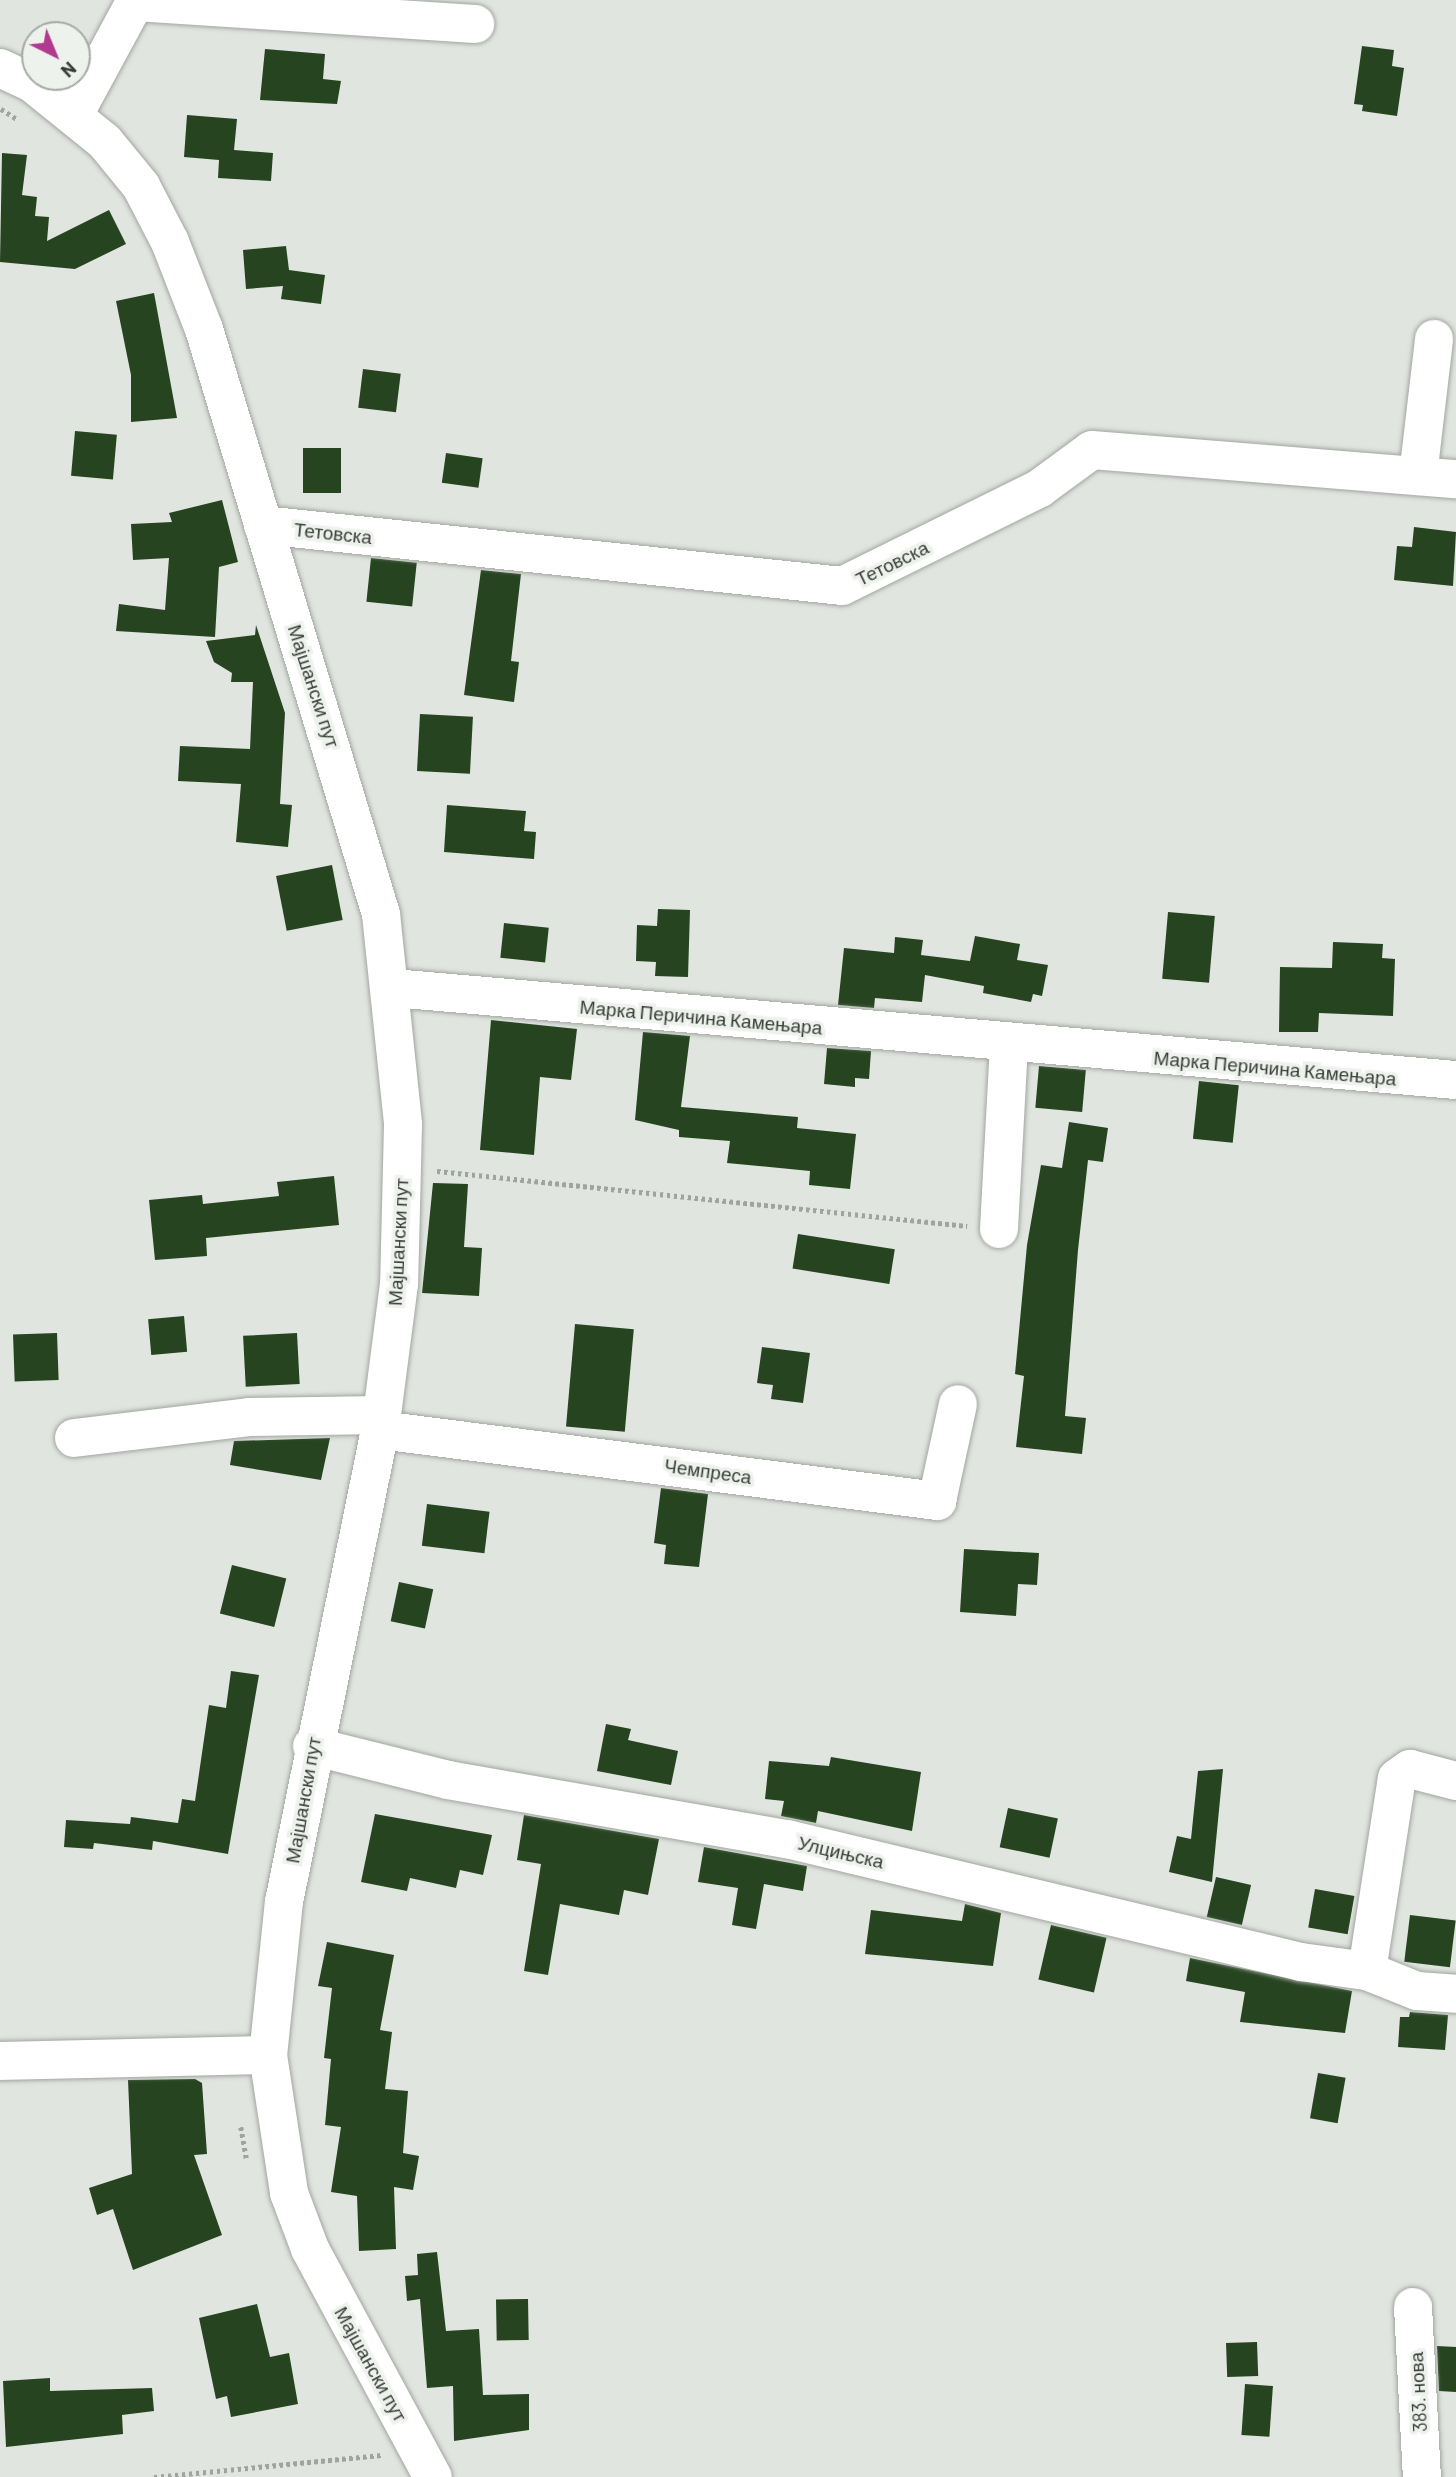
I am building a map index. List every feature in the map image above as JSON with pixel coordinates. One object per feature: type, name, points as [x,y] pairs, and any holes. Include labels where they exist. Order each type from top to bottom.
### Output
[{"type":"street","points":[[75,113],[135,1],[475,24]]},
{"type":"street","name":"Мајшански пут","points":[[0,68],[75,113],[141,186],[170,242],[204,329],[370,864],[393,988],[402,1167],[399,1284],[381,1423],[312,1746],[284,1900],[268,2055],[289,2193],[333,2296],[413,2465]]},
{"type":"street","points":[[1419,476],[1434,339]]},
{"type":"street","name":"Тетовска","points":[[263,525],[842,586],[1040,488],[1091,450],[1456,478]]},
{"type":"street","name":"Марка Перичина Камењара","points":[[393,988],[1009,1045],[1456,1080]]},
{"type":"street","points":[[999,1229],[1009,1045]]},
{"type":"street","name":"Чемпреса","points":[[381,1423],[937,1501],[958,1404]]},
{"type":"street","points":[[74,1437],[249,1417],[381,1423]]},
{"type":"street","name":"Улцињска","points":[[312,1746],[448,1780],[787,1839],[1301,1962],[1367,1971],[1417,1991],[1456,1994]]},
{"type":"street","points":[[1367,1971],[1397,1778],[1410,1769],[1456,1781]]},
{"type":"street","points":[[0,2061],[268,2055]]},
{"type":"street","name":"383. нова","points":[[1413,2308],[1422,2477]]},
{"type":"path","points":[[0,109],[24,122]]},
{"type":"path","points":[[402,1167],[999,1229]]},
{"type":"path","points":[[241,2121],[251,2172]]},
{"type":"path","points":[[375,2443],[382,2455],[413,2465]]},
{"type":"path","points":[[155,2477],[382,2455],[413,2465]]},
{"type":"building","points":[[1362,46],[1394,50],[1392,66],[1404,68],[1397,116],[1362,111],[1363,105],[1354,104]]},
{"type":"building","points":[[265,49],[325,54],[323,79],[341,81],[337,104],[260,100]]},
{"type":"building","points":[[187,115],[237,119],[234,150],[273,153],[271,181],[218,178],[219,160],[184,157]]},
{"type":"building","points":[[2,153],[27,155],[22,195],[37,197],[35,216],[49,217],[47,241],[109,210],[126,244],[75,269],[0,262]]},
{"type":"building","points":[[286,246],[289,270],[325,275],[321,304],[281,299],[283,286],[246,289],[243,250]]},
{"type":"building","points":[[154,293],[177,418],[131,422],[131,375],[116,301]]},
{"type":"building","points":[[363,369],[401,374],[396,412],[358,408]]},
{"type":"building","points":[[75,431],[117,435],[113,479],[71,476]]},
{"type":"building","points":[[303,448],[341,448],[341,493],[303,493]]},
{"type":"building","points":[[446,453],[483,458],[478,488],[442,483]]},
{"type":"building","points":[[222,500],[238,562],[219,567],[215,637],[116,631],[119,604],[165,610],[169,558],[133,560],[131,524],[172,522],[169,513]]},
{"type":"building","points":[[1414,527],[1456,532],[1453,586],[1394,580],[1397,546],[1412,547]]},
{"type":"building","points":[[371,558],[417,563],[412,607],[366,602]]},
{"type":"building","points":[[481,570],[521,574],[511,661],[519,662],[514,702],[464,695]]},
{"type":"building","points":[[256,625],[285,713],[280,804],[292,805],[288,847],[236,842],[241,784],[178,781],[180,746],[250,749],[253,682],[231,682],[232,673],[214,662],[206,641],[255,635]]},
{"type":"building","points":[[420,714],[473,717],[470,774],[417,771]]},
{"type":"building","points":[[447,805],[526,811],[524,831],[536,832],[534,859],[444,852]]},
{"type":"building","points":[[332,865],[343,920],[287,931],[276,876]]},
{"type":"building","points":[[658,909],[690,910],[688,977],[655,976],[656,962],[636,961],[637,925],[657,926]]},
{"type":"building","points":[[1168,912],[1215,916],[1209,983],[1162,979]]},
{"type":"building","points":[[504,923],[549,928],[545,963],[500,958]]},
{"type":"building","points":[[975,936],[1020,944],[1017,960],[1048,965],[1042,996],[1033,994],[1031,1002],[983,993],[984,986],[925,975],[922,1002],[875,998],[874,1008],[838,1005],[844,948],[894,953],[895,937],[923,940],[921,955],[970,961]]},
{"type":"building","points":[[1333,942],[1383,944],[1382,958],[1395,959],[1393,1016],[1319,1013],[1318,1032],[1279,1032],[1280,967],[1332,968]]},
{"type":"building","points":[[491,1020],[577,1029],[571,1080],[540,1077],[534,1155],[480,1150]]},
{"type":"building","points":[[643,1032],[690,1036],[681,1107],[798,1117],[797,1128],[856,1134],[850,1189],[809,1185],[810,1171],[727,1163],[730,1141],[679,1137],[679,1130],[635,1120]]},
{"type":"building","points":[[827,1048],[871,1051],[869,1079],[855,1078],[855,1087],[824,1084]]},
{"type":"building","points":[[1039,1066],[1086,1070],[1082,1112],[1035,1108]]},
{"type":"building","points":[[1199,1081],[1239,1085],[1233,1143],[1193,1139]]},
{"type":"building","points":[[1069,1122],[1108,1128],[1103,1162],[1088,1160],[1078,1250],[1065,1416],[1086,1418],[1082,1454],[1016,1447],[1024,1376],[1015,1374],[1027,1245],[1041,1165],[1062,1168]]},
{"type":"building","points":[[334,1176],[339,1225],[206,1238],[207,1256],[155,1260],[149,1200],[202,1195],[203,1204],[279,1196],[277,1182]]},
{"type":"building","points":[[433,1183],[468,1184],[464,1247],[482,1248],[479,1296],[422,1293]]},
{"type":"building","points":[[798,1234],[895,1249],[889,1284],[793,1269]]},
{"type":"building","points":[[184,1316],[187,1352],[151,1355],[148,1319]]},
{"type":"building","points":[[575,1324],[634,1329],[625,1432],[566,1427]]},
{"type":"building","points":[[57,1333],[59,1380],[15,1382],[13,1335]]},
{"type":"building","points":[[297,1333],[300,1384],[246,1387],[243,1336]]},
{"type":"building","points":[[762,1347],[810,1353],[803,1403],[771,1399],[773,1385],[757,1383]]},
{"type":"building","points":[[330,1438],[321,1480],[230,1465],[234,1441]]},
{"type":"building","points":[[661,1488],[708,1494],[699,1567],[664,1564],[666,1545],[654,1543]]},
{"type":"building","points":[[427,1504],[490,1512],[484,1553],[422,1546]]},
{"type":"building","points":[[964,1549],[1039,1553],[1037,1585],[1018,1584],[1016,1616],[960,1612]]},
{"type":"building","points":[[232,1565],[286,1579],[274,1627],[220,1614]]},
{"type":"building","points":[[399,1582],[433,1589],[425,1628],[391,1621]]},
{"type":"building","points":[[231,1671],[259,1675],[228,1854],[153,1841],[152,1850],[94,1843],[93,1849],[64,1847],[66,1820],[130,1824],[131,1817],[178,1823],[182,1799],[195,1801],[209,1705],[226,1708]]},
{"type":"building","points":[[606,1724],[631,1729],[628,1740],[678,1751],[671,1785],[597,1771]]},
{"type":"building","points":[[831,1757],[921,1772],[912,1831],[818,1811],[816,1823],[781,1816],[784,1801],[765,1799],[769,1761],[829,1766]]},
{"type":"building","points":[[1223,1769],[1212,1882],[1169,1872],[1177,1836],[1191,1839],[1198,1771]]},
{"type":"building","points":[[1008,1808],[1058,1819],[1050,1858],[1000,1847]]},
{"type":"building","points":[[375,1814],[492,1835],[483,1875],[460,1870],[456,1888],[410,1878],[407,1891],[361,1882]]},
{"type":"building","points":[[524,1815],[659,1839],[648,1895],[624,1890],[619,1915],[560,1904],[548,1975],[524,1971],[541,1864],[517,1860]]},
{"type":"building","points":[[704,1847],[807,1866],[803,1891],[764,1884],[756,1929],[732,1925],[738,1888],[698,1882]]},
{"type":"building","points":[[1216,1877],[1251,1885],[1242,1925],[1207,1917]]},
{"type":"building","points":[[1315,1889],[1354,1896],[1348,1934],[1308,1927]]},
{"type":"building","points":[[965,1904],[1001,1913],[993,1966],[865,1954],[871,1910],[962,1921]]},
{"type":"building","points":[[1410,1915],[1456,1921],[1450,1967],[1404,1962]]},
{"type":"building","points":[[1051,1925],[1107,1938],[1094,1992],[1038,1980]]},
{"type":"building","points":[[327,1942],[394,1955],[380,2030],[392,2032],[385,2089],[408,2091],[403,2153],[419,2156],[413,2190],[394,2187],[396,2249],[359,2251],[357,2196],[331,2192],[341,2127],[325,2125],[331,2059],[324,2058],[332,1988],[318,1986]]},
{"type":"building","points":[[1190,1958],[1352,1991],[1345,2033],[1240,2022],[1245,1992],[1186,1981]]},
{"type":"building","points":[[1410,2012],[1448,2015],[1445,2050],[1398,2047],[1400,2017],[1409,2017]]},
{"type":"building","points":[[1318,2073],[1346,2078],[1338,2123],[1310,2118]]},
{"type":"building","points":[[195,2079],[202,2083],[207,2154],[194,2155],[222,2235],[133,2270],[113,2209],[97,2215],[89,2188],[132,2174],[128,2080]]},
{"type":"building","points":[[437,2252],[446,2331],[479,2329],[483,2395],[529,2394],[529,2430],[454,2441],[453,2386],[427,2388],[420,2299],[407,2301],[405,2276],[418,2275],[417,2254]]},
{"type":"building","points":[[528,2299],[529,2340],[497,2341],[496,2300]]},
{"type":"building","points":[[257,2304],[270,2357],[289,2353],[298,2404],[231,2417],[227,2396],[216,2399],[199,2318]]},
{"type":"building","points":[[1257,2342],[1258,2376],[1227,2377],[1226,2343]]},
{"type":"building","points":[[1437,2346],[1456,2347],[1456,2392],[1439,2391]]},
{"type":"building","points":[[50,2378],[50,2391],[152,2388],[154,2411],[122,2415],[123,2434],[6,2447],[3,2381]]},
{"type":"building","points":[[1245,2384],[1273,2386],[1269,2437],[1241,2435]]}]
